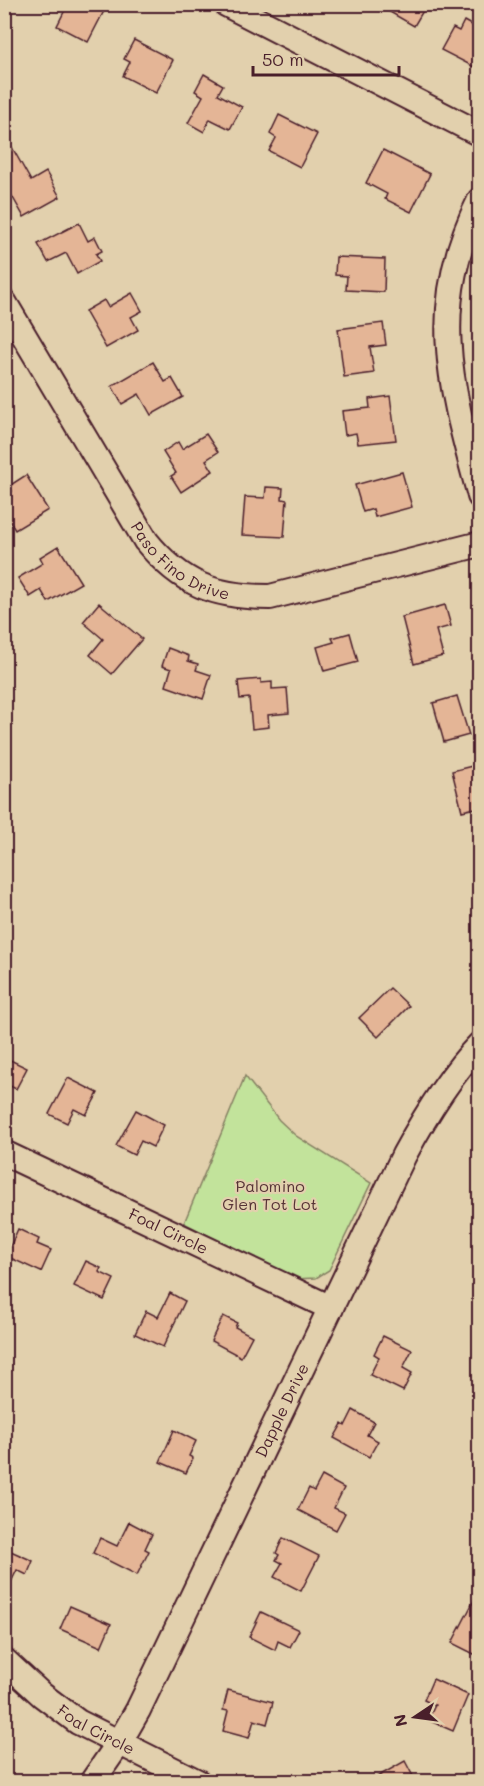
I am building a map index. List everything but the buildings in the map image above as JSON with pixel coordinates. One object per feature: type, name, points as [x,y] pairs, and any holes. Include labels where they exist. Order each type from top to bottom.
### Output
[{"type":"street","points":[[226,4],[480,134]]},
{"type":"street","points":[[480,200],[466,231],[454,273],[448,318],[448,346],[453,394],[480,496]]},
{"type":"street","name":"Paso Fino Drive","points":[[4,302],[146,541],[158,556],[197,584],[214,591],[242,597],[270,597],[480,544]]},
{"type":"street","name":"Dapple Drive","points":[[93,1782],[138,1710],[418,1129],[455,1073],[480,1044]]},
{"type":"street","name":"Foal Circle","points":[[4,1153],[332,1308]]},
{"type":"street","name":"Foal Circle","points":[[4,1660],[42,1695],[69,1715],[119,1743],[198,1782]]},
{"type":"green space","name":"Palomino Glen Tot Lot","points":[[245,1076],[279,1120],[296,1136],[371,1183],[329,1270],[316,1278],[293,1279],[184,1223]]}]
